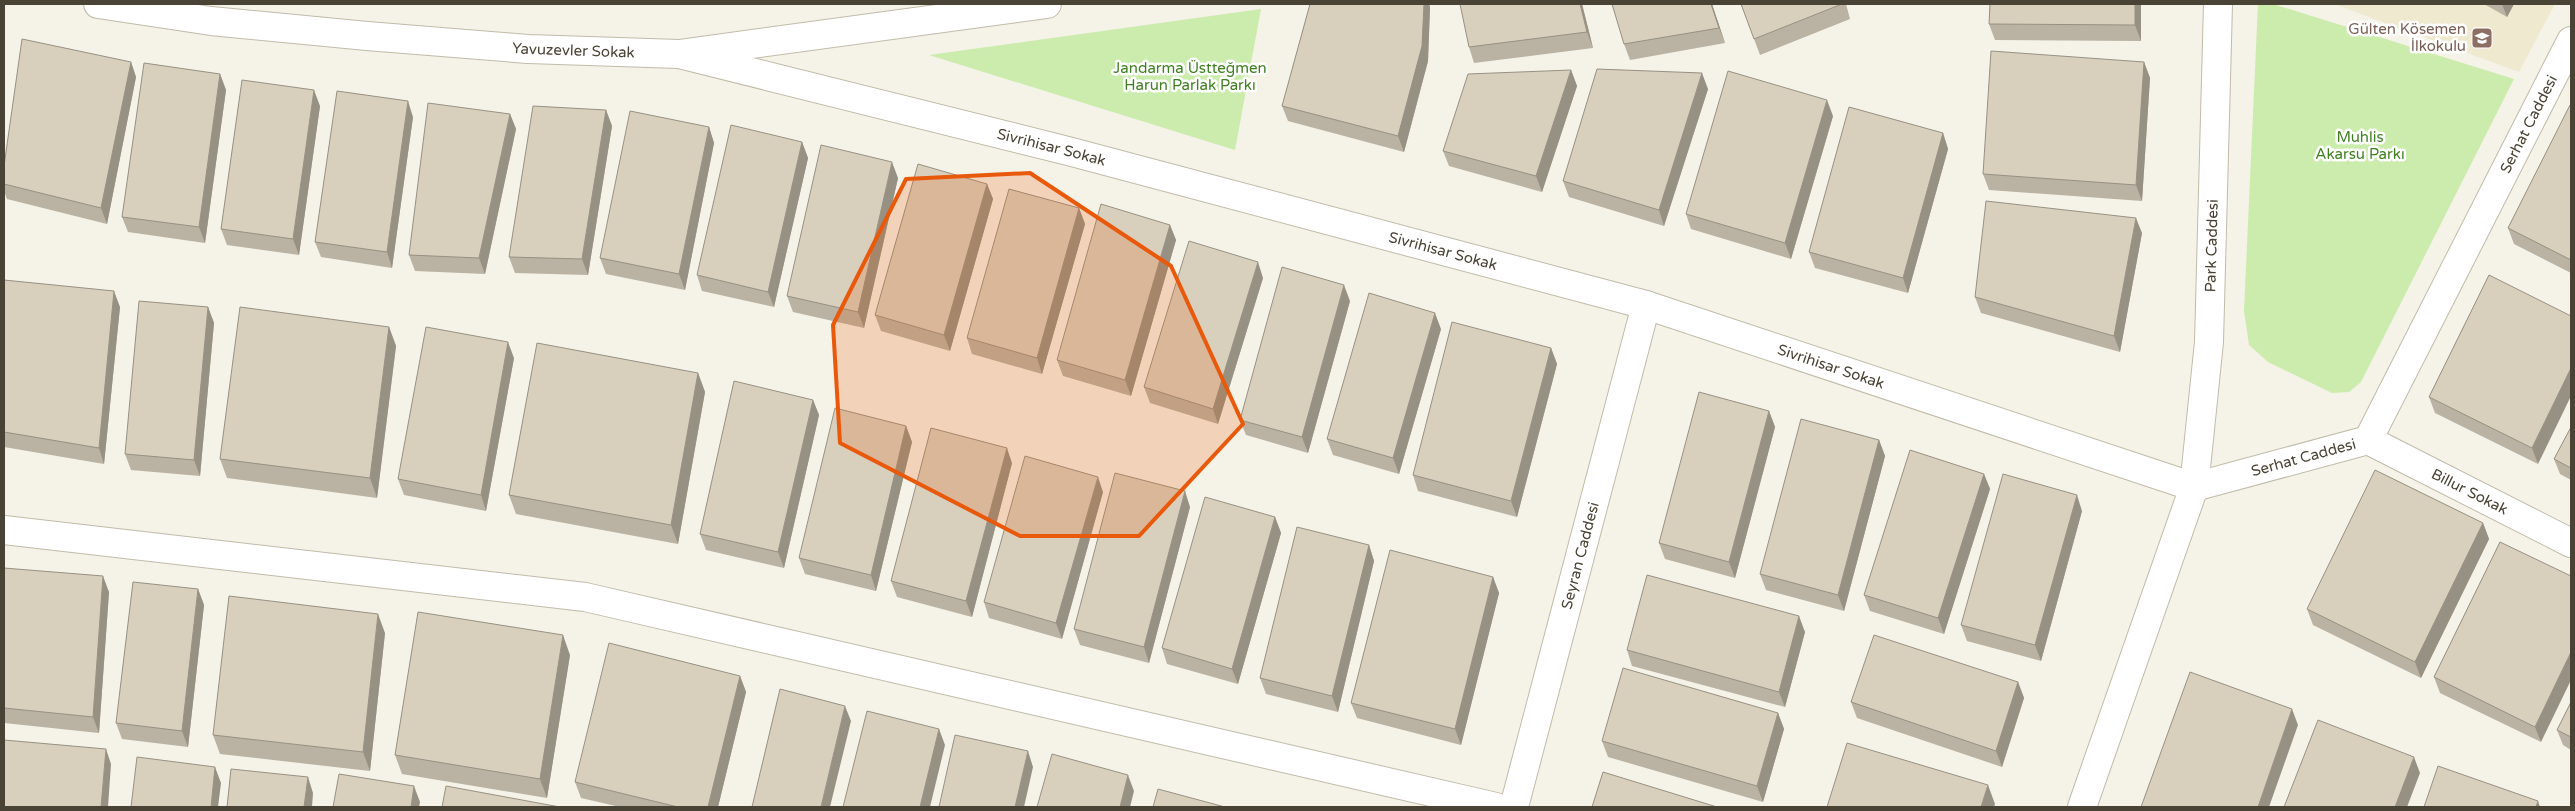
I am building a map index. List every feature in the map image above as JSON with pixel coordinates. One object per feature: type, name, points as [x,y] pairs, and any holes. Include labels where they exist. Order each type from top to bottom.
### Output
[{"type":"street","name":"Yavuzevler Sokak","points":[[98,4],[211,21],[368,36],[528,49],[679,54],[1047,4]]},
{"type":"street","name":"Park Caddesi","points":[[2194,487],[2209,342],[2218,4]]},
{"type":"street","name":"Sivrihisar Sokak","points":[[679,54],[1068,151],[1646,305],[2194,487]]},
{"type":"street","name":"Serhat Caddesi","points":[[2194,487],[2368,440],[2568,57]]},
{"type":"street","name":"Seyran Caddesi","points":[[1514,807],[1646,305]]},
{"type":"street","name":"Billur Sokak","points":[[2368,440],[2571,544]]},
{"type":"street","points":[[2082,807],[2194,487]]},
{"type":"street","points":[[4,530],[585,597],[1496,807]]},
{"type":"highlighted area","points":[[1030,173],[1171,266],[1243,424],[1139,536],[1020,536],[840,443],[833,325],[906,179]]},
{"type":"shaded area","name":"Gülten Kösemen İlkokulu","points":[[2334,4],[2555,4],[2519,72]]},
{"type":"green space","name":"Muhlis Akarsu Parkı","points":[[2258,4],[2273,4],[2514,79],[2361,382],[2349,392],[2332,393],[2268,362],[2249,345],[2244,311]]},
{"type":"green space","name":"Jandarma Üstteğmen Harun Parlak Parkı","points":[[1261,9],[1235,150],[929,55]]},
{"type":"building","points":[[1310,4],[1424,4],[1422,46],[1398,136],[1282,106]]},
{"type":"building","points":[[1460,4],[1580,4],[1587,32],[1469,47]]},
{"type":"building","points":[[1612,4],[1711,4],[1719,28],[1624,44]]},
{"type":"building","points":[[1741,4],[1842,4],[1754,39]]},
{"type":"building","points":[[1990,4],[2135,4],[2135,25],[1989,24]]},
{"type":"building","points":[[22,39],[131,62],[101,208],[4,184],[4,166]]},
{"type":"building","points":[[1991,51],[2144,62],[2136,185],[1983,174]]},
{"type":"building","points":[[144,63],[220,74],[199,227],[122,217]]},
{"type":"building","points":[[1597,69],[1702,73],[1659,210],[1563,181]]},
{"type":"building","points":[[1571,70],[1536,176],[1443,151],[1468,74]]},
{"type":"building","points":[[1728,71],[1827,100],[1785,243],[1686,214]]},
{"type":"building","points":[[242,80],[314,90],[293,239],[221,229]]},
{"type":"building","points":[[337,91],[408,101],[387,252],[315,242]]},
{"type":"building","points":[[428,103],[510,114],[479,258],[409,255]]},
{"type":"building","points":[[2571,105],[2571,260],[2508,228]]},
{"type":"building","points":[[533,106],[606,110],[582,259],[509,257]]},
{"type":"building","points":[[1849,107],[1943,133],[1903,278],[1809,252]]},
{"type":"building","points":[[630,111],[709,127],[679,274],[600,258]]},
{"type":"building","points":[[731,125],[802,142],[768,292],[697,275]]},
{"type":"building","points":[[821,145],[892,162],[858,312],[787,296]]},
{"type":"building","points":[[918,164],[987,184],[944,335],[875,315]]},
{"type":"building","points":[[1009,189],[1079,208],[1037,358],[967,338]]},
{"type":"building","points":[[1986,201],[2136,218],[2114,336],[1975,297]]},
{"type":"building","points":[[1101,204],[1170,225],[1125,380],[1057,360]]},
{"type":"building","points":[[1189,241],[1258,262],[1213,409],[1144,387]]},
{"type":"building","points":[[1282,267],[1344,285],[1302,437],[1240,420]]},
{"type":"building","points":[[2489,275],[2571,316],[2571,368],[2532,448],[2429,397]]},
{"type":"building","points":[[4,280],[114,291],[99,448],[4,432]]},
{"type":"building","points":[[1369,293],[1435,313],[1393,458],[1327,439]]},
{"type":"building","points":[[139,301],[208,307],[194,460],[125,454]]},
{"type":"building","points":[[240,307],[389,327],[370,478],[220,459]]},
{"type":"building","points":[[1452,322],[1551,348],[1511,501],[1413,475]]},
{"type":"building","points":[[426,327],[508,342],[481,495],[398,479]]},
{"type":"building","points":[[537,343],[698,373],[671,525],[509,495]]},
{"type":"building","points":[[734,381],[813,400],[778,552],[700,534]]},
{"type":"building","points":[[1699,392],[1769,411],[1729,562],[1659,543]]},
{"type":"building","points":[[835,408],[906,426],[871,575],[799,558]]},
{"type":"building","points":[[1801,419],[1879,440],[1838,595],[1760,574]]},
{"type":"building","points":[[2571,427],[2571,468],[2554,459]]},
{"type":"building","points":[[931,428],[1007,448],[966,601],[891,581]]},
{"type":"building","points":[[1910,450],[1984,474],[1938,618],[1864,595]]},
{"type":"building","points":[[1025,456],[1098,477],[1056,623],[984,602]]},
{"type":"building","points":[[2375,470],[2483,523],[2415,662],[2307,609]]},
{"type":"building","points":[[1115,473],[1185,491],[1144,647],[1074,629]]},
{"type":"building","points":[[2003,474],[2077,495],[2035,645],[1961,625]]},
{"type":"building","points":[[1205,497],[1275,517],[1232,669],[1162,648]]},
{"type":"building","points":[[1297,527],[1369,545],[1332,696],[1260,678]]},
{"type":"building","points":[[2500,542],[2571,576],[2571,652],[2535,727],[2434,677]]},
{"type":"building","points":[[1390,550],[1493,577],[1455,729],[1351,703]]},
{"type":"building","points":[[4,568],[103,576],[93,717],[4,708]]},
{"type":"building","points":[[1647,575],[1799,616],[1779,692],[1627,650]]},
{"type":"building","points":[[133,582],[198,589],[182,731],[116,723]]},
{"type":"building","points":[[229,596],[378,614],[363,752],[213,735]]},
{"type":"building","points":[[418,612],[563,635],[540,779],[395,755]]},
{"type":"building","points":[[1874,635],[2018,682],[1996,751],[1851,702]]},
{"type":"building","points":[[609,643],[740,676],[708,807],[678,807],[575,782]]},
{"type":"building","points":[[1623,668],[1778,713],[1757,786],[1602,741]]},
{"type":"building","points":[[2190,672],[2292,709],[2258,807],[2141,807]]},
{"type":"building","points":[[780,689],[845,706],[821,807],[752,807]]},
{"type":"building","points":[[2571,702],[2571,737],[2557,730]]},
{"type":"building","points":[[867,711],[939,729],[920,807],[843,807]]},
{"type":"building","points":[[2318,720],[2414,757],[2395,807],[2284,807]]},
{"type":"building","points":[[955,735],[1028,751],[1015,807],[939,807]]},
{"type":"building","points":[[4,740],[106,749],[101,807],[4,807]]},
{"type":"building","points":[[1847,743],[1988,785],[1981,807],[1827,807]]},
{"type":"building","points":[[1052,754],[1128,775],[1120,807],[1037,807]]},
{"type":"building","points":[[137,757],[215,767],[211,807],[131,807]]},
{"type":"building","points":[[2438,766],[2538,801],[2536,807],[2424,807]]},
{"type":"building","points":[[231,769],[308,777],[304,807],[227,807]]},
{"type":"building","points":[[1603,772],[1717,807],[1592,807]]},
{"type":"building","points":[[339,774],[414,786],[411,807],[333,807]]},
{"type":"building","points":[[446,786],[560,807],[442,807]]},
{"type":"building","points":[[1158,789],[1225,807],[1153,807]]},
{"type":"place","name":"Gülten Kösemen İlkokulu","points":[[2482,38]]}]
